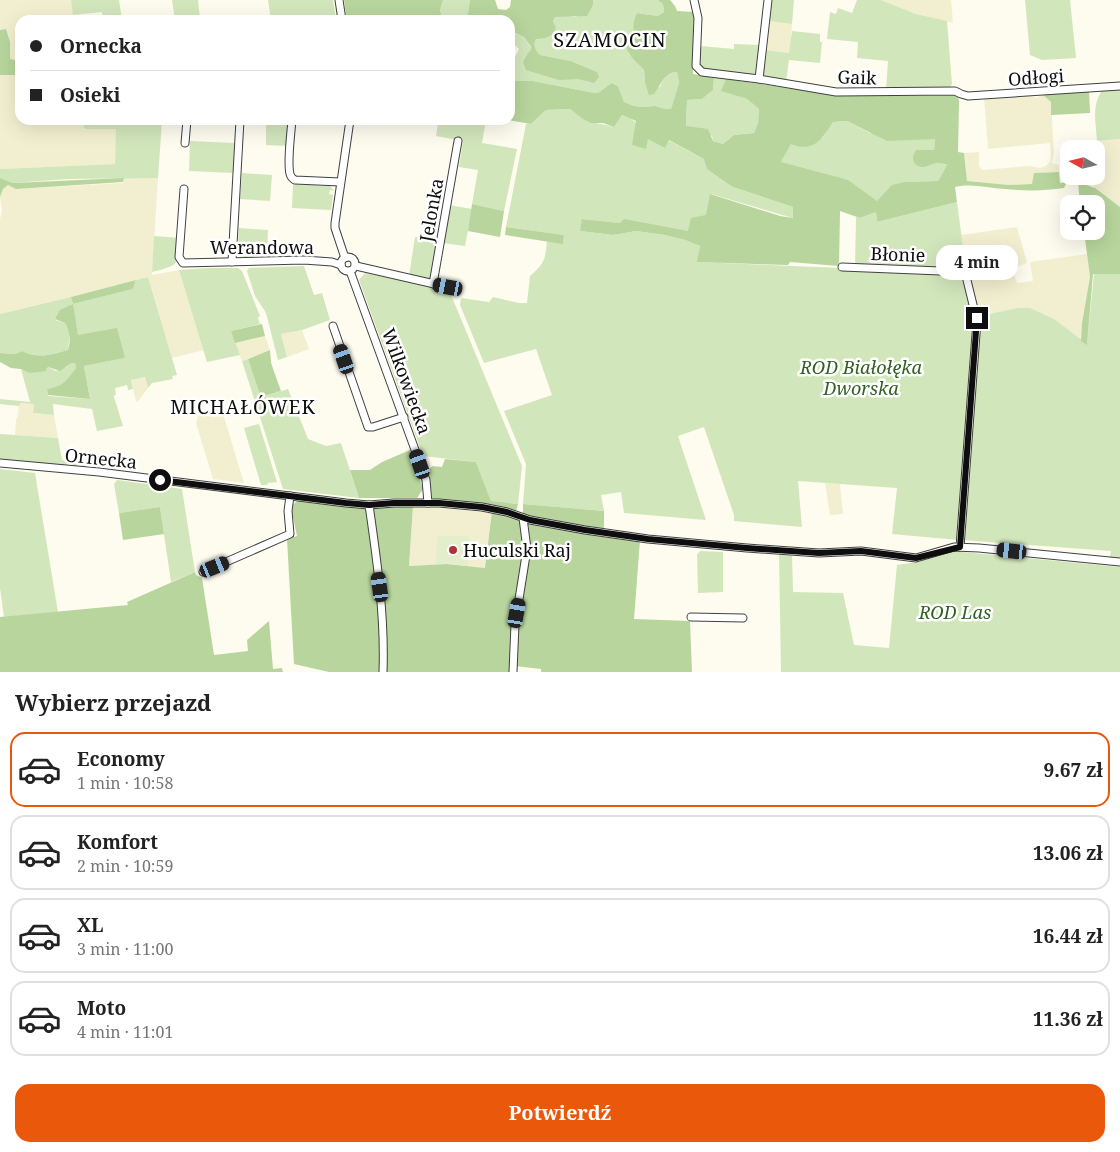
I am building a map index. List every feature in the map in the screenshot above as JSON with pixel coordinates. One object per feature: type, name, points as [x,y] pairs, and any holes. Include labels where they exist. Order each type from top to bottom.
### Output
[{"type":"street","points":[[339,0],[341,15]]},
{"type":"street","name":"Gaik","points":[[694,0],[698,18],[696,66],[702,72],[836,92],[955,91]]},
{"type":"street","points":[[759,79],[768,0]]},
{"type":"street","name":"Odłogi","points":[[955,91],[968,96],[1120,86]]},
{"type":"street","points":[[185,143],[187,125]]},
{"type":"street","points":[[232,262],[240,125]]},
{"type":"street","points":[[292,125],[289,165],[292,178],[295,180],[340,182]]},
{"type":"street","points":[[349,125],[335,228],[345,258],[341,265],[345,271],[353,269],[452,288]]},
{"type":"street","name":"Jelonka","points":[[433,284],[458,141]]},
{"type":"street","name":"Werandowa","points":[[184,190],[179,257],[183,263],[304,260],[332,262],[341,265]]},
{"type":"street","points":[[345,258],[353,258],[355,262],[353,269]]},
{"type":"street","name":"Błonie","points":[[842,267],[964,271],[977,318],[960,547]]},
{"type":"street","name":"Wilkowiecka","points":[[353,269],[426,480],[428,503]]},
{"type":"street","points":[[333,326],[368,427],[404,416]]},
{"type":"street","name":"Ornecka","points":[[0,462],[99,472],[369,505],[428,503],[496,509],[524,518],[585,530],[690,543],[819,553],[861,551],[916,558],[960,547],[1120,562]]},
{"type":"street","points":[[203,572],[290,534],[288,511],[290,496]]},
{"type":"street","points":[[369,505],[380,587],[384,646],[383,672]]},
{"type":"street","points":[[513,672],[515,624],[527,549],[524,518]]},
{"type":"street","points":[[691,617],[742,618]]},
{"type":"shaded area","points":[[0,0],[71,0],[73,15],[15,15],[15,61],[10,59],[10,42],[6,29],[0,30]]},
{"type":"shaded area","points":[[881,0],[951,0],[953,23],[916,14]]},
{"type":"shaded area","points":[[768,21],[792,24],[790,53],[765,50]]},
{"type":"shaded area","points":[[0,75],[15,75],[15,125],[84,125],[86,129],[116,129],[116,164],[0,169]]},
{"type":"shaded area","points":[[1042,94],[1051,102],[1054,153],[1052,163],[1059,165],[1059,172],[1045,172],[1032,184],[1009,185],[967,181],[964,153],[979,152],[979,166],[982,170],[1029,166],[1040,168],[1050,162],[1050,143],[988,149],[984,97],[1026,95],[1037,98]]},
{"type":"shaded area","points":[[1120,139],[1120,207],[1094,188],[1094,185],[1105,185],[1105,141]]},
{"type":"shaded area","points":[[124,178],[158,178],[152,275],[179,270],[204,350],[172,358],[148,277],[0,314],[0,219],[2,210],[0,197],[3,189],[8,185],[16,189],[123,183]]},
{"type":"shaded area","points":[[1017,227],[1027,263],[1012,269],[1017,283],[1033,281],[1030,262],[1087,254],[1090,277],[1082,323],[1081,341],[1054,319],[1017,308],[980,316],[976,314],[966,270],[961,235]]},
{"type":"shaded area","points":[[302,330],[309,349],[287,357],[281,334]]},
{"type":"shaded area","points":[[265,336],[270,350],[242,361],[235,343]]},
{"type":"shaded area","points":[[145,377],[148,388],[136,402],[131,380]]},
{"type":"shaded area","points":[[19,403],[34,404],[33,413],[54,415],[58,438],[15,435]]},
{"type":"shaded area","points":[[221,407],[244,483],[213,479],[196,423],[198,416]]},
{"type":"shaded area","points":[[825,483],[840,484],[843,514],[830,515]]},
{"type":"shaded area","points":[[413,506],[439,506],[492,511],[485,568],[447,564],[409,566]]},
{"type":"green space","points":[[71,0],[119,0],[121,15],[102,15],[102,12],[73,15]]},
{"type":"green space","points":[[172,0],[198,0],[200,15],[174,15]]},
{"type":"green space","points":[[268,0],[333,0],[335,15],[270,15]]},
{"type":"green space","points":[[344,0],[443,0],[440,10],[442,15],[346,15]]},
{"type":"green space","points":[[443,0],[470,0],[468,15],[442,15],[440,10]]},
{"type":"green space","points":[[470,0],[495,0],[498,9],[506,10],[510,7],[511,0],[593,0],[593,5],[587,16],[555,17],[553,21],[556,27],[553,33],[546,38],[536,39],[535,45],[540,55],[571,61],[597,72],[599,77],[594,83],[578,79],[559,80],[526,70],[523,62],[531,47],[524,37],[515,32],[515,15],[468,15]]},
{"type":"green space","points":[[593,0],[657,0],[662,3],[664,12],[658,16],[637,13],[628,53],[644,70],[645,82],[660,87],[666,76],[677,72],[679,83],[671,109],[655,106],[634,106],[624,102],[618,86],[613,83],[598,93],[594,93],[533,81],[515,81],[515,57],[519,49],[515,45],[515,32],[524,37],[531,48],[531,51],[526,56],[570,79],[582,79],[588,82],[597,72],[571,61],[540,55],[535,43],[536,39],[545,38],[556,27],[553,21],[558,15],[576,17],[593,5]]},
{"type":"green space","points":[[657,0],[670,0],[677,11],[694,12],[693,74],[714,77],[713,90],[702,99],[687,100],[686,126],[708,129],[713,141],[723,144],[734,135],[754,133],[758,123],[759,109],[747,99],[721,91],[726,79],[810,91],[866,96],[958,96],[958,152],[964,153],[967,181],[1009,185],[1032,184],[1034,173],[1059,172],[1060,185],[1066,185],[1064,188],[1042,190],[1012,190],[974,186],[955,187],[957,202],[877,222],[876,212],[860,218],[840,211],[839,266],[790,262],[788,265],[697,262],[700,246],[686,240],[636,231],[613,235],[580,231],[582,219],[620,223],[624,219],[688,231],[691,218],[706,215],[710,194],[780,216],[793,218],[793,207],[733,187],[707,169],[704,159],[669,140],[665,148],[648,139],[646,149],[632,145],[636,121],[622,115],[614,127],[603,123],[591,123],[570,109],[546,110],[531,124],[515,121],[515,81],[533,81],[594,93],[598,93],[612,83],[618,86],[624,102],[634,106],[655,106],[671,109],[679,83],[677,72],[669,74],[654,94],[649,95],[644,70],[629,54],[626,46],[633,35],[634,20],[637,13],[658,16],[664,12],[663,4]],"holes":[[[847,121],[887,141],[935,139],[934,150],[916,150],[913,158],[919,167],[937,163],[947,165],[938,181],[905,182],[892,185],[877,201],[848,180],[781,162],[791,144],[806,147],[816,143],[833,122]]]},
{"type":"green space","points":[[770,0],[794,0],[792,24],[768,21]]},
{"type":"green space","points":[[857,0],[881,0],[916,14],[947,21],[952,84],[950,87],[886,90],[888,61],[857,58],[858,42],[827,39],[830,12],[836,14],[838,8],[852,13]]},
{"type":"green space","points":[[1025,0],[1070,0],[1076,58],[1042,60],[1030,55]]},
{"type":"green space","points":[[6,29],[10,42],[10,59],[15,60],[15,75],[0,75],[0,30]]},
{"type":"green space","points":[[792,31],[820,34],[820,42],[822,42],[820,63],[789,60],[786,82],[762,78],[765,50],[789,53]]},
{"type":"green space","points":[[734,44],[759,45],[756,77],[701,69],[698,65],[701,46],[734,49]]},
{"type":"green space","points":[[714,77],[726,79],[722,91],[747,99],[759,109],[758,123],[754,133],[734,135],[723,144],[713,141],[712,136],[686,126],[687,100],[702,99],[713,90]]},
{"type":"green space","points":[[1120,88],[1120,139],[1097,140],[1095,114],[1097,101],[1103,89]]},
{"type":"green space","points":[[1089,90],[1090,113],[1051,115],[1051,102],[1042,94]]},
{"type":"green space","name":"ROD Białołęka Dworska","points":[[570,109],[588,121],[614,127],[622,115],[627,117],[637,124],[648,139],[668,140],[704,159],[733,187],[793,207],[793,218],[711,194],[706,215],[688,231],[583,219],[580,231],[613,235],[636,231],[686,239],[700,246],[698,262],[963,273],[975,322],[958,540],[892,534],[897,488],[798,481],[802,527],[734,521],[734,515],[704,427],[678,436],[706,520],[624,513],[621,492],[601,495],[604,511],[523,504],[526,464],[504,411],[552,395],[536,349],[484,363],[460,305],[461,298],[489,302],[493,297],[527,303],[530,276],[539,268],[543,261],[547,241],[563,243],[564,235],[506,227],[526,124],[531,124],[546,110]]},
{"type":"green space","points":[[847,121],[870,133],[913,139],[935,139],[934,150],[924,167],[937,162],[947,165],[938,181],[905,182],[877,201],[781,162],[791,144],[823,137],[833,122]]},
{"type":"green space","points":[[84,125],[162,125],[158,178],[68,179],[13,183],[0,178],[0,169],[115,164],[116,129],[84,128]]},
{"type":"green space","points":[[266,125],[288,125],[287,146],[266,145]]},
{"type":"green space","points":[[438,125],[485,125],[482,143],[517,149],[504,211],[472,204],[478,170],[459,167],[463,141],[436,136]]},
{"type":"green space","points":[[190,141],[235,143],[234,173],[189,171]]},
{"type":"green space","points":[[242,173],[272,175],[270,201],[240,199]]},
{"type":"green space","points":[[0,178],[13,183],[124,178],[123,182],[16,189],[8,185],[3,189],[0,197]]},
{"type":"green space","points":[[293,184],[330,186],[334,191],[330,190],[329,194],[333,195],[331,210],[292,208]]},
{"type":"green space","points":[[1078,185],[1095,188],[1104,195],[1079,195]]},
{"type":"green space","points":[[1105,196],[1120,207],[1120,274],[1093,274],[1087,345],[1081,341],[1082,323],[1090,277],[1085,240],[1105,240]]},
{"type":"green space","points":[[957,202],[966,270],[855,267],[856,217],[860,218],[876,212],[877,222]]},
{"type":"green space","points":[[472,204],[504,211],[500,237],[468,231]]},
{"type":"green space","points":[[449,205],[472,209],[465,246],[443,243]]},
{"type":"green space","points":[[506,227],[564,235],[563,244],[505,235]]},
{"type":"green space","points":[[239,228],[268,230],[267,257],[242,258],[237,253]]},
{"type":"green space","points":[[154,236],[180,238],[179,254],[176,262],[168,268],[152,272]]},
{"type":"green space","points":[[415,237],[437,241],[430,278],[423,279],[409,276]]},
{"type":"green space","points":[[304,266],[314,295],[322,293],[330,320],[302,330],[281,334],[287,357],[278,360],[266,313],[255,296],[247,271],[249,268]]},
{"type":"green space","points":[[238,268],[242,271],[260,316],[258,318],[260,324],[231,331],[240,355],[207,362],[179,270]]},
{"type":"green space","points":[[365,273],[449,290],[522,466],[518,504],[491,501],[476,462],[423,456],[359,280]]},
{"type":"green space","name":"ROD Białołęka Dworska","points":[[1094,274],[1120,274],[1120,559],[1110,558],[1111,551],[962,540],[980,316],[1017,308],[1030,308],[1054,319],[1087,344]]},
{"type":"green space","points":[[148,277],[177,375],[172,376],[173,379],[152,383],[148,388],[145,377],[131,380],[133,389],[128,390],[127,385],[115,388],[116,395],[114,397],[123,426],[97,431],[92,409],[53,404],[54,415],[33,413],[34,404],[20,403],[19,406],[0,404],[0,399],[30,402],[21,369],[29,373],[48,367],[56,371],[72,363],[75,363],[76,368],[70,377],[61,385],[47,389],[48,396],[90,399],[84,366],[125,358],[78,335],[72,304],[55,320],[65,323],[70,333],[68,350],[45,355],[34,355],[22,351],[15,354],[0,353],[0,314],[71,297],[73,304],[133,289],[136,280]]},
{"type":"green space","points":[[136,280],[133,289],[73,304],[71,297]]},
{"type":"green space","points":[[73,304],[78,335],[117,328],[125,358],[84,366],[90,399],[48,395],[47,389],[64,382],[76,368],[75,363],[60,371],[48,367],[46,371],[29,373],[21,369],[11,368],[0,362],[0,353],[15,354],[22,351],[34,355],[45,355],[68,350],[70,339],[67,326],[65,323],[55,319],[60,310]]},
{"type":"green space","points":[[262,324],[265,336],[235,343],[231,331]]},
{"type":"green space","points":[[270,350],[271,363],[281,391],[261,397],[248,359]]},
{"type":"green space","points":[[248,359],[262,397],[288,389],[308,439],[326,446],[341,443],[359,498],[283,489],[242,361]]},
{"type":"green space","points":[[259,424],[277,482],[268,483],[267,485],[261,485],[244,428]]},
{"type":"green space","points":[[0,434],[58,438],[62,460],[85,463],[85,467],[2,460],[0,459]]},
{"type":"green space","points":[[410,450],[423,489],[417,498],[359,498],[350,470],[370,470],[382,462]]},
{"type":"green space","points":[[445,459],[476,462],[491,501],[518,504],[516,511],[491,506],[439,502],[432,498],[429,469],[433,466],[442,467]]},
{"type":"green space","points":[[0,469],[35,473],[58,612],[4,617],[0,588]]},
{"type":"green space","points":[[117,480],[182,489],[195,572],[171,582],[160,507],[119,513],[114,484]]},
{"type":"green space","points":[[298,501],[366,507],[413,506],[409,566],[447,564],[485,568],[492,511],[517,518],[522,525],[524,541],[511,672],[329,672],[294,664],[287,539],[297,536],[292,512],[293,504]]},
{"type":"green space","points":[[523,504],[604,511],[604,530],[531,518],[523,514]]},
{"type":"green space","points":[[160,507],[164,534],[123,540],[119,513]]},
{"type":"green space","points":[[530,522],[640,540],[634,619],[690,621],[692,672],[541,672],[541,669],[515,666],[527,524]]},
{"type":"green space","name":"Huculski Raj","points":[[437,536],[469,536],[468,566],[436,564]]},
{"type":"green space","points":[[700,551],[723,552],[723,592],[698,593],[697,555]]},
{"type":"green space","name":"ROD Las","points":[[952,551],[1120,567],[1120,672],[781,672],[779,554],[792,554],[793,592],[843,593],[854,645],[889,648],[897,565],[918,562]]},
{"type":"green space","points":[[195,572],[196,575],[202,578],[214,655],[248,651],[247,640],[269,621],[273,669],[282,668],[283,672],[0,672],[0,617],[128,605],[127,602]]},
{"type":"place","name":"Huculski Raj","points":[[453,550]]},
{"type":"district","name":"SZAMOCIN","points":[[610,39]]},
{"type":"district","name":"MICHAŁÓWEK","points":[[243,407]]},
{"type":"route","points":[[160,480],[369,505],[439,503],[482,507],[513,513],[530,520],[585,530],[690,543],[819,553],[861,551],[916,558],[949,548],[960,547],[977,318]]}]
